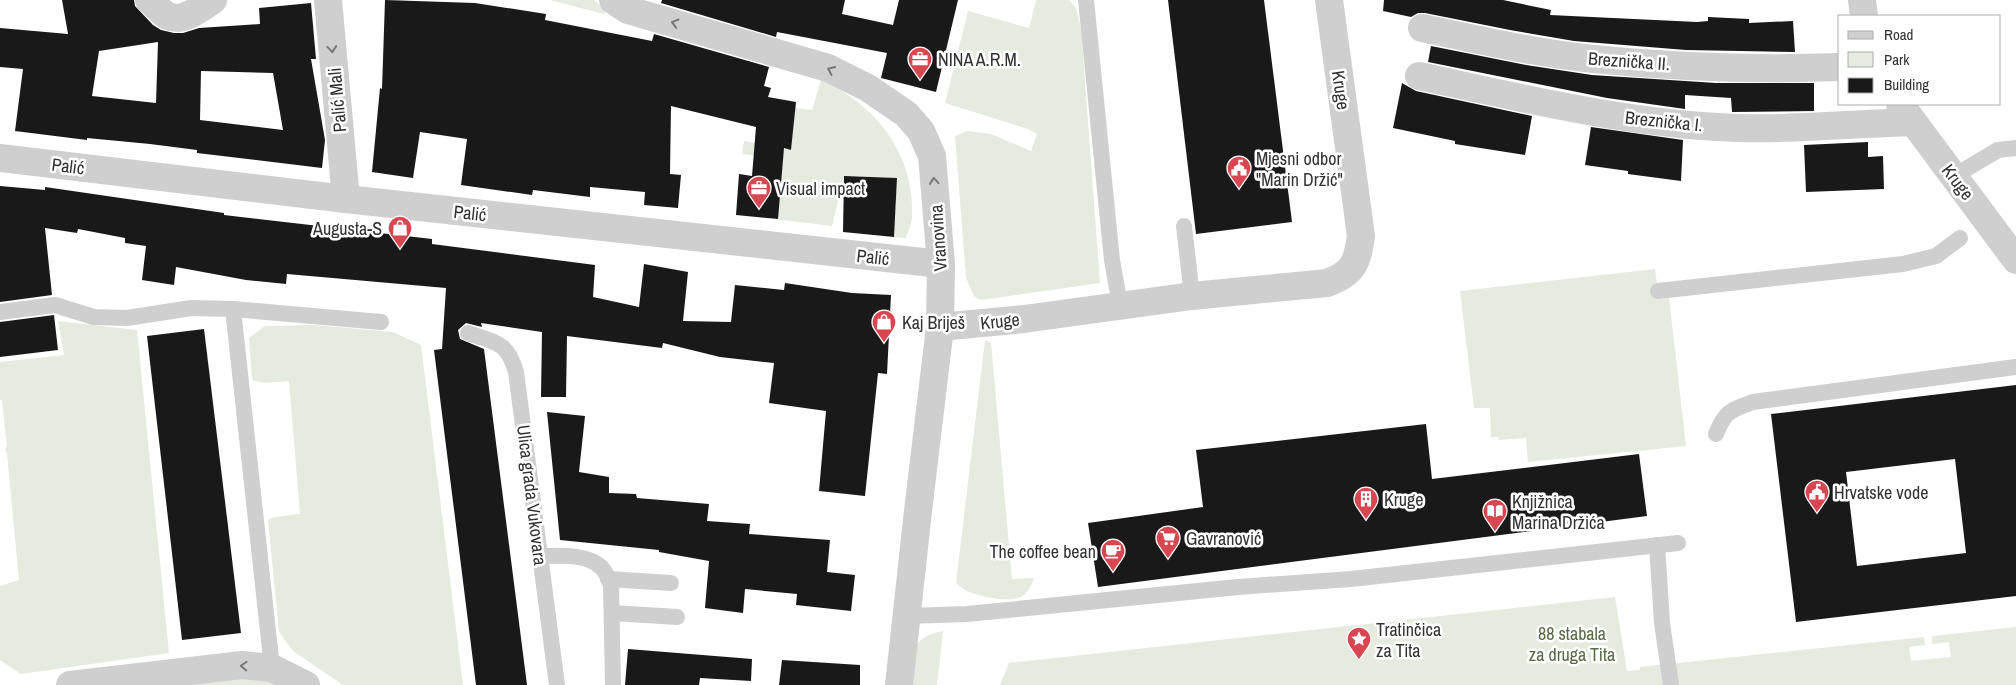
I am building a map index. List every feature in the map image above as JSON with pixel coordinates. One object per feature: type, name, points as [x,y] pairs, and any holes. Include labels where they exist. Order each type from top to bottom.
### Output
[{"type":"street","points":[[155,2],[167,16],[176,18],[185,16],[213,0]]},
{"type":"street","name":"Palić Mali","points":[[328,0],[346,199]]},
{"type":"street","name":"Vranovina","points":[[613,0],[628,10],[828,68],[868,88],[906,114],[921,131],[932,156],[941,264],[940,327],[900,685]]},
{"type":"street","name":"Kruge","points":[[940,327],[1024,319],[1192,296],[1327,283],[1350,272],[1356,262],[1361,236],[1329,0]]},
{"type":"street","points":[[1862,0],[1864,15]]},
{"type":"street","name":"Breznička II.","points":[[1422,28],[1535,51],[1593,59],[1739,68],[1838,67]]},
{"type":"street","name":"Breznička I.","points":[[1419,76],[1573,109],[1612,116],[1680,124],[1750,128],[1907,113]]},
{"type":"street","name":"Kruge","points":[[1907,113],[2013,250]]},
{"type":"street","name":"Palić","points":[[0,158],[346,199],[941,264]]},
{"type":"street","points":[[70,685],[242,665],[272,668],[306,685]]},
{"type":"lane","points":[[1086,0],[1112,260],[1120,305]]},
{"type":"lane","points":[[1954,176],[1998,150],[2016,148]]},
{"type":"lane","points":[[1184,226],[1192,296]]},
{"type":"lane","points":[[1658,291],[1903,264],[1936,256],[1960,238]]},
{"type":"lane","points":[[0,312],[55,305],[94,317],[127,318],[191,308],[232,309],[381,322]]},
{"type":"lane","points":[[232,309],[272,668]]},
{"type":"lane","name":"Ulica grada Vukovara","points":[[468,333],[496,343],[506,348],[512,355],[516,372],[557,685]]},
{"type":"lane","points":[[1716,434],[1722,418],[1734,409],[1753,402],[2016,366]]},
{"type":"lane","points":[[908,616],[967,614],[1238,587],[1351,579],[1678,544]]},
{"type":"lane","points":[[1656,545],[1662,623],[1671,685]]},
{"type":"lane","points":[[540,556],[580,557],[601,567],[608,579],[611,585],[612,685]]},
{"type":"lane","points":[[608,579],[671,583]]},
{"type":"lane","points":[[612,614],[677,617]]},
{"type":"green space","points":[[550,0],[594,0],[607,11],[604,14]]},
{"type":"green space","points":[[1036,0],[1069,0],[1076,8],[1081,28],[1100,283],[981,300],[974,296],[966,278],[955,136],[967,131],[991,134],[1031,151],[1037,134],[1028,129],[945,103],[968,11],[1029,28]]},
{"type":"green space","points":[[821,80],[841,90],[874,117],[888,134],[899,152],[907,172],[911,193],[912,219],[906,238],[894,237],[897,178],[844,176],[832,226],[782,220],[778,219],[773,158],[742,154],[744,141],[791,150],[795,108],[812,110]]},
{"type":"green space","points":[[1655,269],[1659,299],[1669,298],[1686,446],[1528,462],[1526,438],[1499,440],[1498,437],[1491,437],[1490,408],[1474,408],[1460,291]]},
{"type":"green space","points":[[58,321],[137,330],[169,653],[21,674],[0,660],[0,586],[19,580],[7,453],[5,450],[7,446],[2,400],[0,400],[0,362],[64,355]]},
{"type":"green space","points":[[314,325],[393,332],[421,345],[463,685],[343,685],[293,651],[279,632],[268,520],[275,517],[300,514],[289,381],[264,383],[252,380],[249,338],[265,326]]},
{"type":"green space","points":[[985,340],[991,343],[1012,579],[1034,578],[1024,595],[1012,599],[989,598],[974,594],[966,591],[956,583]]},
{"type":"green space","name":"88 stabala za druga Tita","points":[[1615,597],[1627,671],[1640,670],[1640,667],[1924,637],[1925,645],[1909,647],[1911,661],[1951,657],[1949,642],[1932,644],[1932,636],[2016,627],[2016,685],[1000,685],[1009,663]]},
{"type":"green space","points":[[943,631],[937,685],[911,685],[913,656],[918,643],[931,634]]},
{"type":"green space","points":[[240,676],[262,678],[279,685],[175,685]]},
{"type":"building","points":[[62,0],[134,0],[135,6],[153,25],[161,30],[174,33],[183,33],[199,28],[260,24],[259,8],[311,3],[316,59],[311,59],[325,140],[322,168],[197,153],[197,150],[150,144],[87,138],[87,140],[15,131],[23,69],[0,67],[0,28],[68,34]],"holes":[[[158,42],[156,103],[92,96],[99,51]],[[201,71],[273,73],[283,130],[200,120]]]},
{"type":"building","points":[[385,0],[475,3],[546,14],[545,20],[652,41],[654,34],[769,67],[764,86],[771,88],[768,97],[796,102],[791,150],[784,148],[778,219],[736,215],[739,174],[752,176],[756,127],[671,106],[670,174],[681,175],[678,208],[644,205],[645,192],[590,187],[590,197],[533,190],[532,195],[461,185],[467,139],[420,132],[413,178],[372,172],[380,88],[382,89]]},
{"type":"building","points":[[662,0],[845,0],[842,14],[893,25],[899,0],[958,0],[936,92],[881,78],[887,53],[777,32],[776,37],[661,3]]},
{"type":"building","points":[[1168,0],[1264,0],[1292,222],[1196,234]]},
{"type":"building","points":[[1384,0],[1503,0],[1551,10],[1550,15],[1697,22],[1708,21],[1708,17],[1749,19],[1749,23],[1793,21],[1795,52],[1686,50],[1574,41],[1425,13],[1418,13],[1411,17],[1383,11]]},
{"type":"building","points":[[1431,46],[1526,65],[1592,75],[1716,83],[1814,83],[1814,111],[1732,112],[1731,98],[1685,95],[1685,109],[1607,98],[1428,62]]},
{"type":"building","points":[[1402,83],[1416,91],[1532,116],[1525,155],[1455,144],[1455,141],[1393,128]]},
{"type":"building","points":[[1591,127],[1683,140],[1681,181],[1628,174],[1628,171],[1585,165]]},
{"type":"building","points":[[1868,142],[1868,157],[1883,156],[1884,189],[1806,192],[1804,145]]},
{"type":"building","points":[[844,176],[897,178],[894,237],[843,232]]},
{"type":"building","points":[[0,186],[45,190],[45,187],[224,213],[224,215],[432,239],[432,244],[595,265],[593,297],[639,307],[644,264],[688,272],[683,321],[731,322],[735,285],[784,290],[785,283],[852,293],[891,295],[887,374],[878,373],[865,496],[819,491],[826,411],[769,403],[774,363],[720,357],[663,343],[662,348],[567,336],[566,397],[541,397],[542,332],[481,323],[482,327],[466,323],[458,330],[460,339],[484,349],[527,685],[476,685],[434,350],[442,349],[446,288],[287,274],[286,284],[246,280],[176,267],[174,285],[142,280],[146,246],[125,243],[125,238],[78,229],[77,233],[45,228],[52,295],[0,302]]},
{"type":"building","points":[[54,315],[58,350],[0,357],[0,322]]},
{"type":"building","points":[[204,329],[241,633],[182,640],[147,336]]},
{"type":"building","name":"Hrvatske vode","points":[[2016,385],[2016,596],[1796,622],[1771,414]],"holes":[[[1955,459],[1966,553],[1857,566],[1846,472]]]},
{"type":"building","points":[[547,412],[585,416],[579,472],[609,477],[609,493],[636,494],[637,498],[709,504],[707,521],[750,524],[749,534],[830,540],[827,572],[855,575],[851,611],[796,605],[797,594],[745,589],[743,613],[705,608],[709,561],[659,552],[659,550],[560,540]]},
{"type":"building","name":"Kruge","points":[[1426,424],[1432,479],[1639,454],[1647,516],[1098,587],[1088,523],[1203,507],[1196,450]]},
{"type":"building","points":[[628,649],[752,659],[751,681],[700,678],[699,685],[625,685]]},
{"type":"building","points":[[782,660],[860,665],[860,685],[779,685]]},
{"type":"place","name":"NINA A.R.M.","points":[[920,80]]},
{"type":"place","name":"Mjesni odbor \"Marin Držić\"","points":[[1239,189]]},
{"type":"place","name":"Visual impact","points":[[759,209]]},
{"type":"place","name":"Augusta-S","points":[[400,249]]},
{"type":"place","name":"Kaj Briješ","points":[[884,343]]},
{"type":"place","name":"Hrvatske vode","points":[[1817,513]]},
{"type":"place","name":"Kruge","points":[[1366,520]]},
{"type":"place","name":"Knjižnica Marina Držića","points":[[1495,532]]},
{"type":"place","name":"Gavranović","points":[[1168,559]]},
{"type":"place","name":"The coffee bean","points":[[1113,572]]},
{"type":"place","name":"Tratinčica za Tita","points":[[1359,660]]}]
